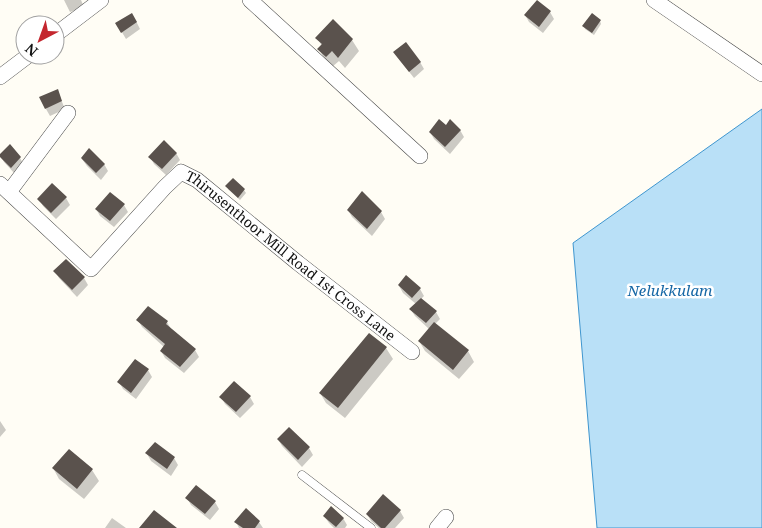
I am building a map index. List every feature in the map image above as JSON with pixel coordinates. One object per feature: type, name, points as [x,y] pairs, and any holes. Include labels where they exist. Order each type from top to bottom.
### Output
[{"type":"street","points":[[65,27],[101,0]]},
{"type":"street","points":[[250,0],[420,156]]},
{"type":"street","points":[[654,0],[762,74]]},
{"type":"street","points":[[0,77],[16,65]]},
{"type":"street","points":[[4,188],[68,113]]},
{"type":"street","name":"Thirusenthoor Mill Road 1st Cross Lane","points":[[4,188],[91,269],[165,187],[181,172],[196,180],[412,352]]},
{"type":"lane","points":[[302,475],[370,528]]},
{"type":"water","name":"Nelukkulam","points":[[762,109],[762,528],[597,528],[573,243]]},
{"type":"building","points":[[537,0],[551,11],[539,27],[524,15]]},
{"type":"building","points":[[132,13],[137,22],[121,33],[115,23]]},
{"type":"building","points":[[592,13],[601,20],[592,33],[582,26]]},
{"type":"building","points":[[333,19],[353,39],[338,58],[332,51],[326,57],[317,49],[322,44],[315,38]]},
{"type":"building","points":[[406,42],[421,62],[409,72],[393,52]]},
{"type":"building","points":[[58,89],[62,101],[45,109],[39,97]]},
{"type":"building","points":[[439,119],[446,125],[450,119],[461,130],[445,147],[429,132]]},
{"type":"building","points":[[164,140],[177,153],[162,169],[148,157]]},
{"type":"building","points":[[10,144],[21,157],[11,168],[0,157],[0,154]]},
{"type":"building","points":[[89,148],[105,164],[96,173],[81,158]]},
{"type":"building","points":[[233,178],[245,189],[238,198],[225,186]]},
{"type":"building","points":[[52,183],[67,197],[51,213],[37,199]]},
{"type":"building","points":[[362,191],[382,211],[367,229],[347,210]]},
{"type":"building","points":[[110,192],[125,204],[110,221],[95,209]]},
{"type":"building","points":[[66,259],[85,277],[72,290],[53,271]]},
{"type":"building","points":[[406,275],[421,288],[412,298],[398,285]]},
{"type":"building","points":[[421,298],[437,311],[426,323],[409,309]]},
{"type":"building","points":[[148,306],[168,321],[166,324],[196,349],[180,367],[160,351],[165,344],[136,320]]},
{"type":"building","points":[[434,322],[469,350],[453,370],[418,341]]},
{"type":"building","points":[[369,333],[387,347],[338,408],[319,393]]},
{"type":"building","points":[[135,359],[149,369],[131,393],[117,382]]},
{"type":"building","points":[[234,381],[251,396],[236,412],[219,397]]},
{"type":"building","points":[[289,427],[310,447],[298,460],[277,439]]},
{"type":"building","points":[[155,442],[175,457],[167,469],[145,453]]},
{"type":"building","points":[[69,449],[93,469],[77,489],[52,468]]},
{"type":"building","points":[[196,485],[216,501],[205,514],[185,498]]},
{"type":"building","points":[[383,494],[401,510],[385,528],[381,528],[366,514]]},
{"type":"building","points":[[331,506],[344,518],[336,527],[323,516]]},
{"type":"building","points":[[246,508],[260,521],[255,528],[243,528],[234,522]]},
{"type":"building","points":[[154,510],[177,528],[139,528]]}]
